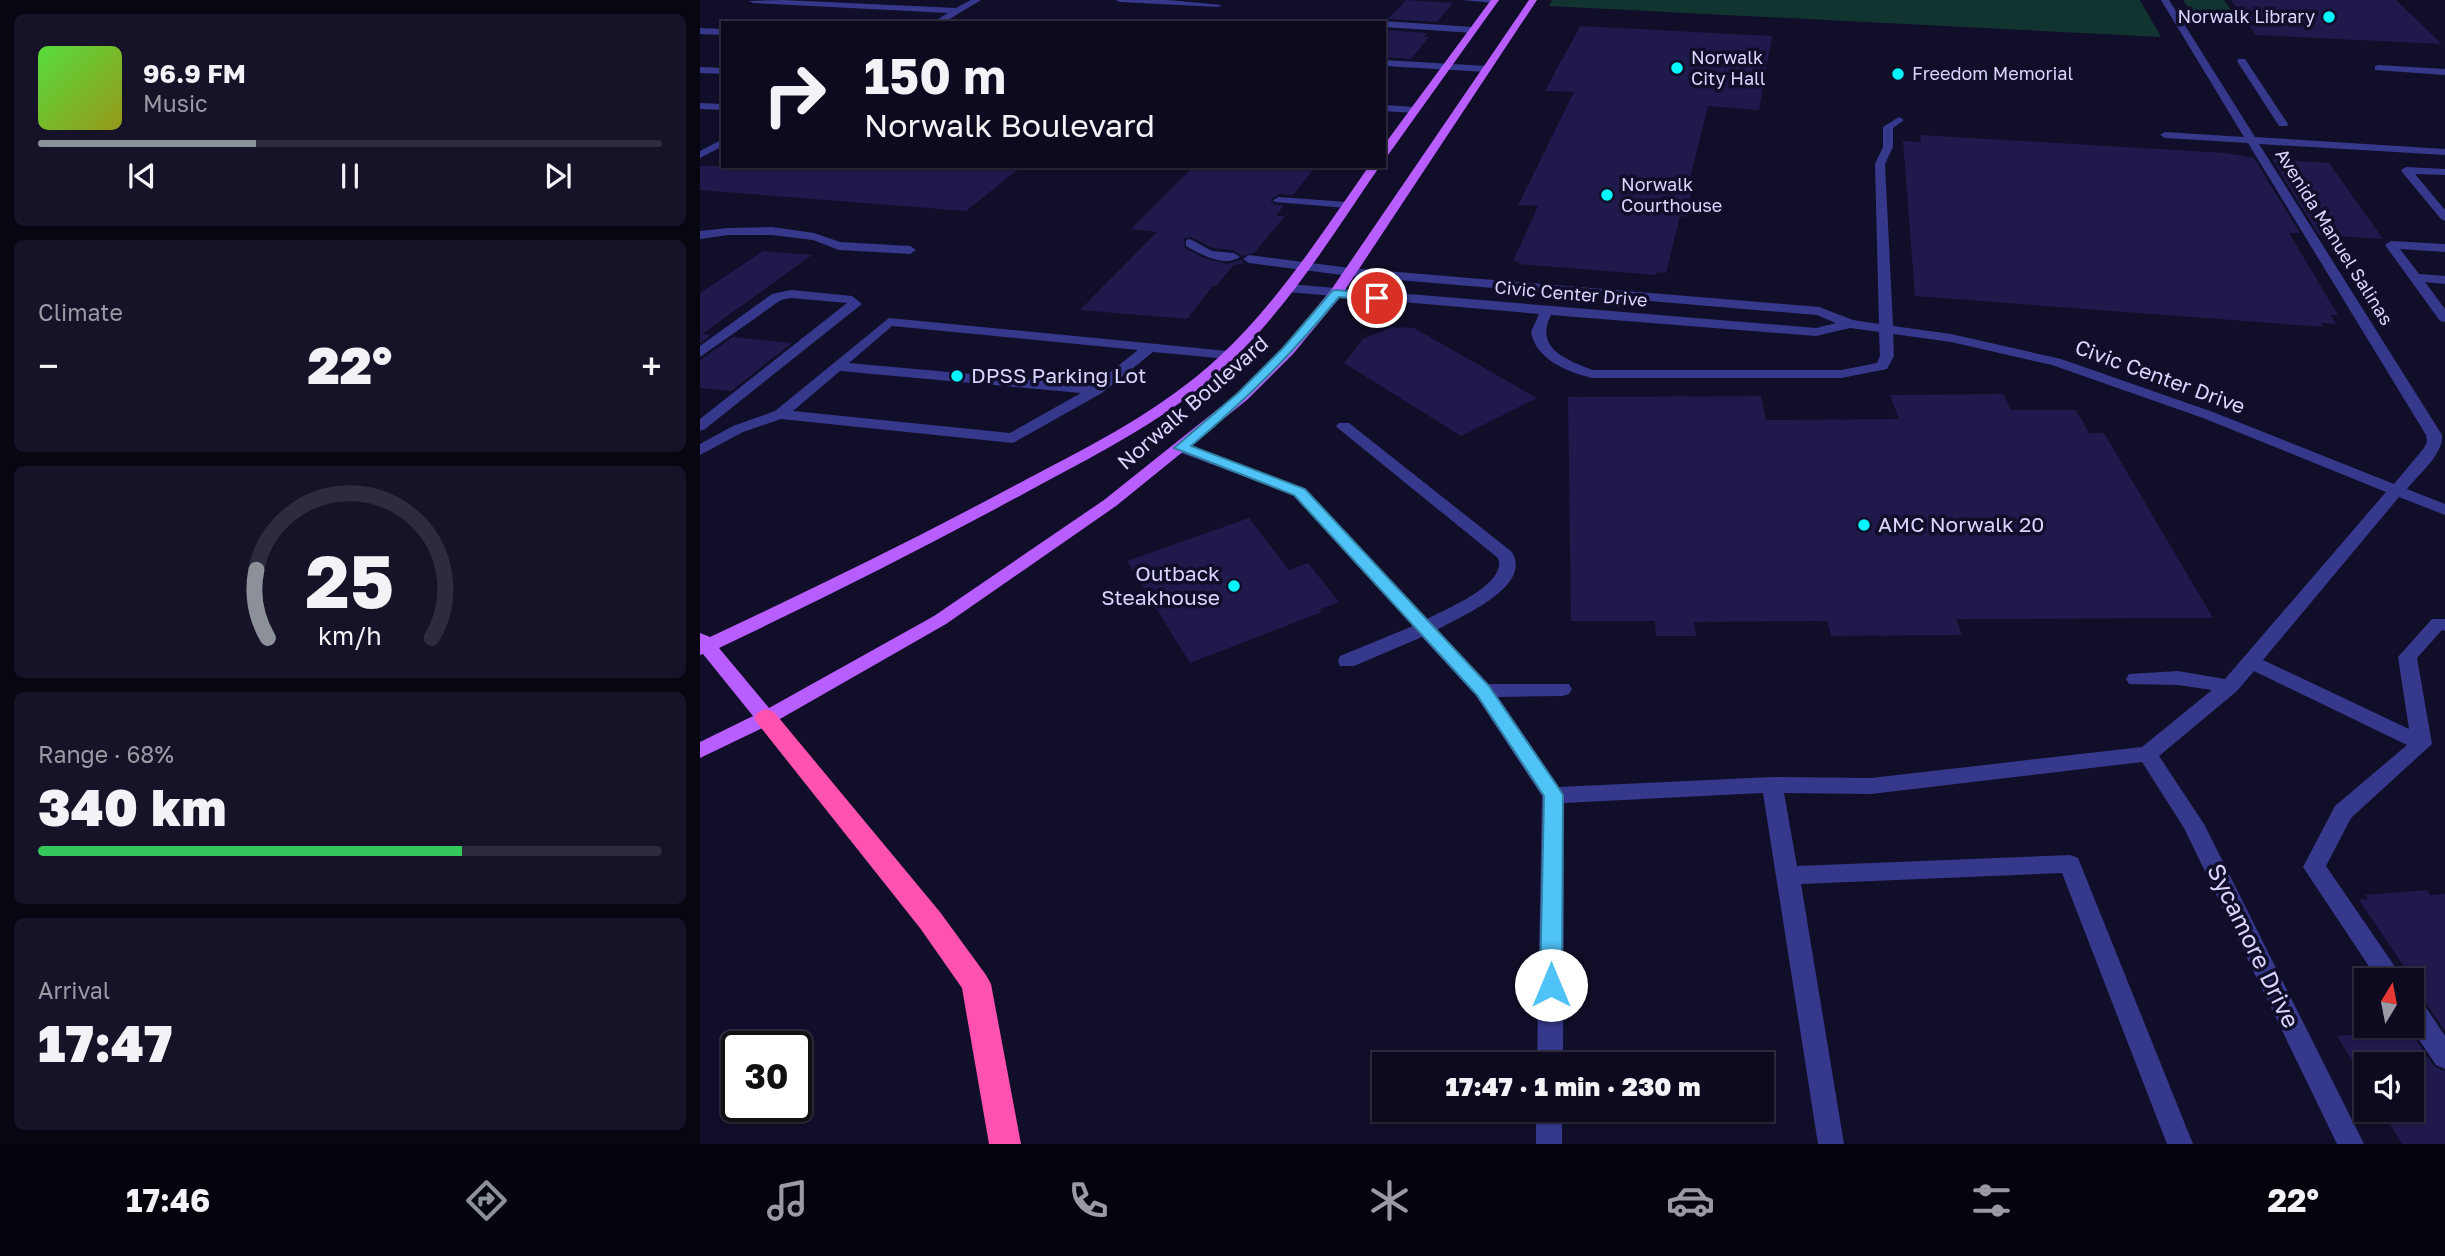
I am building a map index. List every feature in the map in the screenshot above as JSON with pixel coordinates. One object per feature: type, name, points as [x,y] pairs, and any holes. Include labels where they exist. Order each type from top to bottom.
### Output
[{"type":"highway","points":[[766,718],[930,920],[976,984],[1004,1144]]},
{"type":"main road","name":"Norwalk Boulevard","points":[[700,751],[766,718],[940,620],[1110,502],[1243,396],[1279,360],[1336,293],[1533,0]]},
{"type":"main road","points":[[1386,150],[1494,1]]},
{"type":"main road","name":"Norwalk Boulevard","points":[[702,644],[957,525],[1113,439],[1179,396],[1228,355],[1288,288],[1374,168]]},
{"type":"main road","points":[[702,644],[766,718]]},
{"type":"street","points":[[939,21],[977,0]]},
{"type":"street","points":[[1120,0],[1218,5]]},
{"type":"street","points":[[1466,0],[1494,1]]},
{"type":"street","name":"Avenida Manuel Salinas","points":[[2147,754],[2230,686],[2397,492],[2435,442],[2434,435],[2165,0]]},
{"type":"street","points":[[753,1],[956,12]]},
{"type":"street","points":[[1386,24],[1474,30]]},
{"type":"street","points":[[700,31],[721,32]]},
{"type":"street","points":[[2242,61],[2283,124]]},
{"type":"street","points":[[1386,63],[1487,69]]},
{"type":"street","points":[[2378,68],[2445,72]]},
{"type":"street","points":[[700,70],[721,71]]},
{"type":"street","points":[[700,106],[721,107]]},
{"type":"street","points":[[1386,108],[1415,110]]},
{"type":"street","points":[[1545,312],[1538,331],[1539,341],[1548,352],[1581,371],[1592,374],[1841,374],[1864,372],[1882,366],[1888,356],[1880,164],[1888,147],[1888,127],[1899,120]]},
{"type":"street","points":[[2165,135],[2445,152]]},
{"type":"street","points":[[700,155],[721,143]]},
{"type":"street","points":[[2445,172],[2406,170],[2445,217]]},
{"type":"street","points":[[1279,200],[1347,205]]},
{"type":"street","points":[[700,235],[746,231],[816,237],[828,244],[839,246],[910,250]]},
{"type":"street","points":[[1190,243],[1209,254],[1234,257]]},
{"type":"street","points":[[2445,248],[2391,245],[2445,318]]},
{"type":"street","name":"Civic Center Drive","points":[[1249,259],[1350,272],[1819,311],[1850,324],[1951,338],[2056,362],[2208,415],[2445,510]]},
{"type":"street","points":[[2416,278],[2445,280]]},
{"type":"street","name":"Civic Center Drive","points":[[1288,288],[1545,312],[1816,332],[1850,324]]},
{"type":"street","points":[[700,353],[777,297],[791,294],[815,296],[852,300],[855,304],[700,426]]},
{"type":"street","points":[[700,450],[738,429],[780,414],[889,322],[1228,355]]},
{"type":"street","points":[[780,414],[1013,438],[1097,390],[1151,347]]},
{"type":"street","points":[[837,366],[1097,390]]},
{"type":"street","points":[[1344,426],[1506,556],[1509,564],[1507,573],[1495,589],[1426,628],[1347,661]]},
{"type":"street","points":[[1181,448],[1299,492],[1483,691],[1553,795],[1550,1052]]},
{"type":"street","points":[[2422,744],[2407,657],[2438,623],[2445,625]]},
{"type":"street","points":[[2252,662],[2422,744]]},
{"type":"street","points":[[2136,680],[2178,678],[2230,686]]},
{"type":"street","points":[[1483,691],[1562,689]]},
{"type":"street","points":[[2384,968],[2314,867],[2343,812],[2422,744]]},
{"type":"street","points":[[1553,795],[1772,785],[1871,786],[2147,754]]},
{"type":"street","name":"Sycamore Drive","points":[[2147,754],[2193,824],[2351,1144]]},
{"type":"street","points":[[1772,785],[1831,1144]]},
{"type":"street","points":[[1788,875],[2070,864],[2180,1144]]},
{"type":"street","points":[[2424,1026],[2445,1057]]},
{"type":"street","points":[[1549,1122],[1549,1144]]},
{"type":"green space","points":[[1552,0],[2140,0],[2161,37],[1549,6]]},
{"type":"green space","points":[[2183,0],[2224,0],[2235,16],[2193,14]]},
{"type":"building","points":[[1406,0],[1453,3],[1437,22],[1388,19]]},
{"type":"building","name":"Norwalk Library","points":[[2231,0],[2396,0],[2442,44],[2256,35]]},
{"type":"building","points":[[1580,26],[1772,36],[1759,110],[1708,106],[1688,186],[1693,186],[1686,217],[1680,216],[1666,273],[1657,272],[1656,275],[1519,264],[1520,262],[1513,261],[1538,206],[1518,205],[1574,92],[1545,91]]},
{"type":"building","points":[[1386,30],[1427,33],[1424,37],[1429,37],[1411,59],[1386,57]]},
{"type":"building","points":[[1920,135],[2226,153],[2254,158],[2300,233],[2289,233],[2338,315],[2331,315],[2336,324],[2321,323],[2323,327],[1915,296],[1903,141],[1921,142]]},
{"type":"building","points":[[2272,159],[2329,163],[2383,239],[2319,235]]},
{"type":"building","points":[[700,166],[1020,168],[966,211],[700,190]]},
{"type":"building","points":[[1192,168],[1314,168],[1293,195],[1279,194],[1270,200],[1275,205],[1284,205],[1276,216],[1285,216],[1254,253],[1242,256],[1234,250],[1213,248],[1191,237],[1184,238],[1185,248],[1204,258],[1227,264],[1241,260],[1245,263],[1234,265],[1187,319],[1080,310],[1157,232],[1131,229]]},
{"type":"building","points":[[763,251],[812,255],[702,334],[711,335],[700,343],[700,293]]},
{"type":"building","points":[[1391,327],[1414,328],[1537,398],[1461,436],[1344,363],[1363,339]]},
{"type":"building","points":[[733,337],[792,343],[731,391],[700,388],[700,360]]},
{"type":"building","name":"AMC Norwalk 20","points":[[2003,394],[2011,410],[2076,410],[2089,433],[2104,433],[2213,618],[1956,619],[1962,635],[1831,636],[1827,621],[1694,622],[1696,636],[1656,636],[1655,621],[1571,621],[1568,397],[1761,396],[1766,420],[1899,419],[1890,395]]},
{"type":"building","name":"Outback Steakhouse","points":[[1249,518],[1289,570],[1308,563],[1339,602],[1319,610],[1322,612],[1190,663],[1127,561]]},
{"type":"building","points":[[2427,890],[2430,895],[2445,894],[2445,1031],[2424,1000],[2424,968],[2405,968],[2359,900],[2368,899],[2365,895]]},
{"type":"building","points":[[2337,1036],[2415,1038],[2434,1066],[2445,1071],[2445,1144],[2402,1144],[2388,1122],[2424,1122],[2424,1052],[2354,1052],[2354,1064]]},
{"type":"place","name":"Norwalk Library","points":[[2329,17]]},
{"type":"place","name":"Norwalk City Hall","points":[[1677,68]]},
{"type":"place","name":"Freedom Memorial","points":[[1898,74]]},
{"type":"place","name":"Norwalk Courthouse","points":[[1607,195]]},
{"type":"place","name":"DPSS Parking Lot","points":[[957,376]]},
{"type":"place","name":"AMC Norwalk 20","points":[[1864,525]]},
{"type":"place","name":"Outback Steakhouse","points":[[1234,586]]},
{"type":"route","points":[[1377,298],[1336,293],[1288,351],[1243,396],[1181,448],[1299,492],[1483,691],[1553,795],[1551,985]]}]
